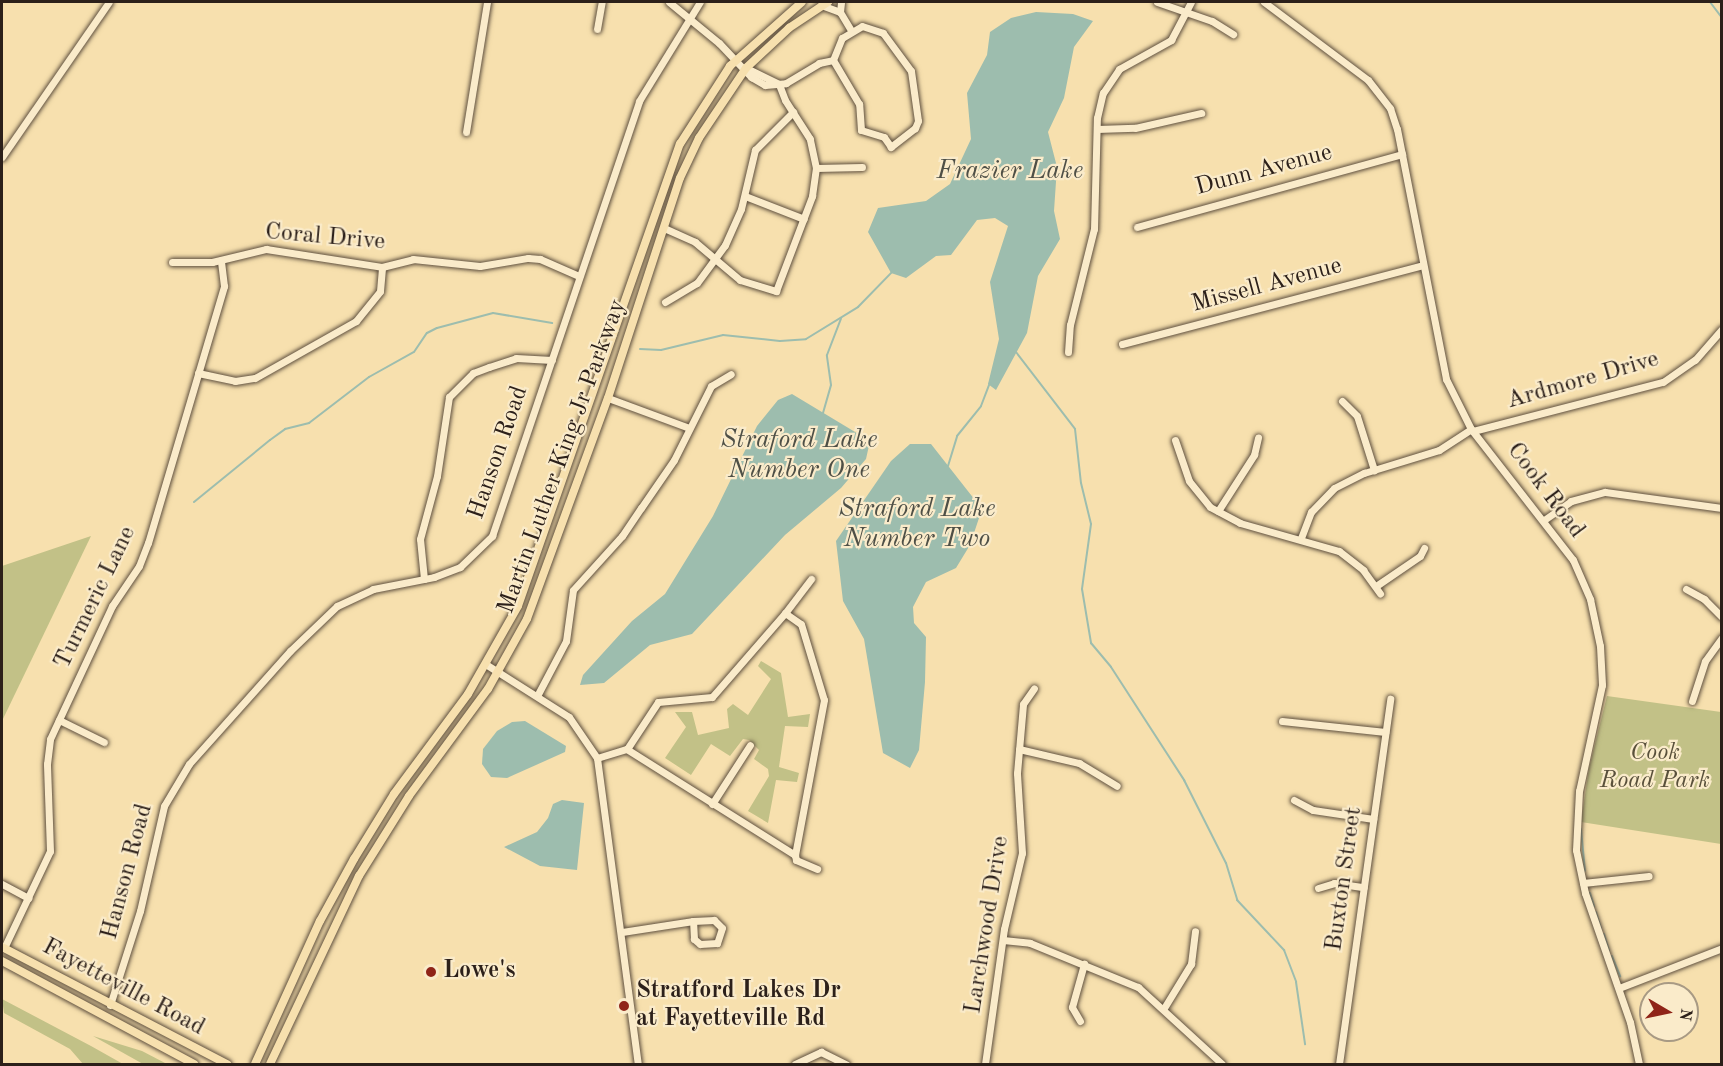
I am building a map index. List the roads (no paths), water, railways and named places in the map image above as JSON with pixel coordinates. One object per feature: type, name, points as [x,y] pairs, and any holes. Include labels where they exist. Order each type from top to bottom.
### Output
[{"type":"main road","name":"Martin Luther King Jr Parkway","points":[[255,1065],[315,930],[354,859],[394,794],[487,665],[536,562],[680,144],[715,85],[736,59],[802,2]]},
{"type":"main road","name":"Martin Luther King Jr Parkway","points":[[270,1065],[359,876],[409,796],[498,672],[535,601],[608,398],[680,178],[699,138],[746,69],[789,28],[824,3]]},
{"type":"main road","name":"Fayetteville Road","points":[[3,948],[227,1065]]},
{"type":"main road","name":"Fayetteville Road","points":[[2,961],[194,1065]]},
{"type":"street","points":[[2,157],[110,2]]},
{"type":"street","points":[[466,132],[487,2]]},
{"type":"street","points":[[597,29],[602,2]]},
{"type":"street","points":[[669,2],[736,59],[758,82],[769,86],[779,84],[833,60]]},
{"type":"street","name":"Hanson Road","points":[[110,1005],[140,911],[164,806],[189,764],[290,651],[338,606],[373,589],[424,579],[460,567],[492,536],[639,101],[687,17],[700,2]]},
{"type":"street","points":[[840,12],[841,2]]},
{"type":"street","points":[[1157,2],[1187,12],[1233,34]]},
{"type":"street","points":[[1068,352],[1070,325],[1094,229],[1097,129],[1103,93],[1113,75],[1126,63],[1171,40],[1191,2]]},
{"type":"street","name":"Cook Road","points":[[1264,2],[1373,86],[1393,115],[1446,379],[1472,430],[1544,520],[1584,582],[1595,616],[1602,664],[1600,698],[1576,814],[1576,850],[1583,883],[1619,988],[1639,1065]]},
{"type":"street","points":[[824,3],[840,12],[850,30]]},
{"type":"street","points":[[862,26],[883,33],[911,71],[918,121],[915,128],[891,147],[884,137],[861,130],[859,104],[833,60],[836,46],[850,30],[862,26]]},
{"type":"street","points":[[664,228],[695,242],[740,280],[776,291],[804,219],[816,168],[810,139],[792,112],[779,84]]},
{"type":"street","points":[[665,302],[697,283],[716,258],[733,231],[759,144],[792,112]]},
{"type":"street","points":[[1097,129],[1135,128],[1201,113]]},
{"type":"street","name":"Dunn Avenue","points":[[1137,227],[1402,154]]},
{"type":"street","points":[[816,168],[862,167]]},
{"type":"street","points":[[745,196],[804,219]]},
{"type":"street","name":"Coral Drive","points":[[172,262],[191,265],[221,260],[252,250],[283,249],[382,267],[413,259],[480,266],[528,258],[540,259],[579,276]]},
{"type":"street","name":"Turmeric Lane","points":[[3,948],[52,844],[48,751],[59,720],[112,606],[145,551],[224,286],[221,260]]},
{"type":"street","name":"Missell Avenue","points":[[1122,344],[1423,265]]},
{"type":"street","points":[[198,373],[235,381],[255,378],[356,321],[380,291],[382,267]]},
{"type":"street","name":"Ardmore Drive","points":[[1301,538],[1311,513],[1326,496],[1344,482],[1439,450],[1472,430],[1664,382],[1695,360],[1722,329]]},
{"type":"street","points":[[424,579],[420,540],[436,476],[449,397],[473,373],[489,367],[516,358],[552,360]]},
{"type":"street","points":[[537,696],[566,641],[573,590],[622,536],[674,460],[711,386],[731,374]]},
{"type":"street","points":[[608,398],[689,428]]},
{"type":"street","points":[[1342,401],[1357,416],[1374,470]]},
{"type":"street","points":[[1218,511],[1254,455],[1258,437]]},
{"type":"street","points":[[1175,440],[1189,482],[1201,499],[1240,523],[1301,538],[1339,551],[1364,570],[1378,589],[1420,556],[1424,548]]},
{"type":"street","points":[[1544,520],[1571,501],[1605,492],[1722,508]]},
{"type":"street","points":[[597,758],[627,749],[658,702],[712,697],[811,579]]},
{"type":"street","points":[[1686,589],[1704,599],[1722,617]]},
{"type":"street","points":[[784,613],[801,624],[825,700],[795,855],[796,860],[817,869]]},
{"type":"street","points":[[1692,701],[1702,667],[1722,638]]},
{"type":"street","points":[[487,665],[569,717],[587,738],[597,758],[638,1065]]},
{"type":"street","name":"Larchwood Drive","points":[[985,1065],[1003,940],[1023,842],[1017,792],[1019,749],[1023,704],[1034,688]]},
{"type":"street","name":"Buxton Street","points":[[1339,1065],[1390,699]]},
{"type":"street","points":[[59,720],[104,742]]},
{"type":"street","points":[[1282,721],[1385,732]]},
{"type":"street","points":[[712,804],[750,745]]},
{"type":"street","points":[[627,749],[795,855]]},
{"type":"street","points":[[1019,749],[1079,763],[1117,786]]},
{"type":"street","points":[[1294,800],[1313,810],[1373,819]]},
{"type":"street","points":[[1583,883],[1609,878],[1649,876]]},
{"type":"street","points":[[1318,888],[1334,883],[1364,887]]},
{"type":"street","points":[[2,884],[28,898]]},
{"type":"street","points":[[622,932],[693,921],[714,920],[722,928],[717,943],[700,944],[694,939],[693,921]]},
{"type":"street","points":[[1164,1008],[1191,964],[1195,931]]},
{"type":"street","points":[[1003,940],[1030,943],[1124,979],[1164,1008],[1187,1036],[1222,1065]]},
{"type":"street","points":[[1619,988],[1722,948]]},
{"type":"street","points":[[1080,1021],[1072,1007],[1084,964]]},
{"type":"street","points":[[795,1065],[821,1052],[837,1057],[846,1065]]},
{"type":"water","name":"Frazier Lake","points":[[1036,12],[1073,14],[1093,21],[1074,47],[1064,98],[1048,132],[1057,167],[1054,211],[1060,239],[1038,276],[1027,333],[996,390],[988,384],[999,339],[990,282],[1008,226],[995,218],[977,220],[951,255],[936,256],[906,278],[891,273],[868,232],[878,208],[926,201],[950,184],[971,139],[967,93],[987,55],[990,32],[1011,18]]},
{"type":"water","name":"Straford Lake Number One","points":[[792,394],[870,441],[866,459],[841,488],[785,535],[692,634],[650,645],[604,683],[580,685],[583,675],[632,621],[665,594],[713,516],[757,426],[778,400]]},
{"type":"water","name":"Straford Lake Number Two","points":[[910,444],[931,444],[982,509],[970,545],[956,568],[926,582],[913,607],[914,623],[926,637],[919,750],[910,768],[883,753],[864,639],[843,601],[836,541],[891,461]]},
{"type":"water","points":[[525,721],[566,746],[565,752],[507,778],[491,777],[482,764],[483,749],[497,731],[512,722]]},
{"type":"water","points":[[562,800],[584,803],[577,870],[540,866],[504,847],[537,832],[548,818],[553,804]]},
{"type":"waterway","points":[[1710,2],[1722,18]]},
{"type":"waterway","points":[[640,349],[661,350],[723,335],[780,341],[806,339],[858,307],[892,272]]},
{"type":"waterway","points":[[194,502],[285,429],[309,423],[369,377],[414,352],[427,333],[437,328],[493,313],[552,323]]},
{"type":"waterway","points":[[823,413],[831,385],[827,355],[841,319]]},
{"type":"waterway","points":[[1016,352],[1075,429],[1081,483],[1091,524],[1082,589],[1091,643],[1111,667],[1184,780],[1226,863],[1237,900],[1284,950],[1296,982],[1305,1044]]},
{"type":"waterway","points":[[948,466],[957,436],[981,406],[990,382]]},
{"type":"waterway","points":[[1581,829],[1585,871]]},
{"type":"waterway","points":[[1590,893],[1594,906]]},
{"type":"waterway","points":[[1596,912],[1601,928]]},
{"type":"waterway","points":[[1604,934],[1609,950]]},
{"type":"waterway","points":[[1612,956],[1620,976]]},
{"type":"place","name":"Lowe's","points":[[431,972]]},
{"type":"place","name":"Stratford Lakes Dr at Fayetteville Rd","points":[[624,1006]]},
{"type":"park label","name":"Cook Road Park","points":[[1655,768]]}]
